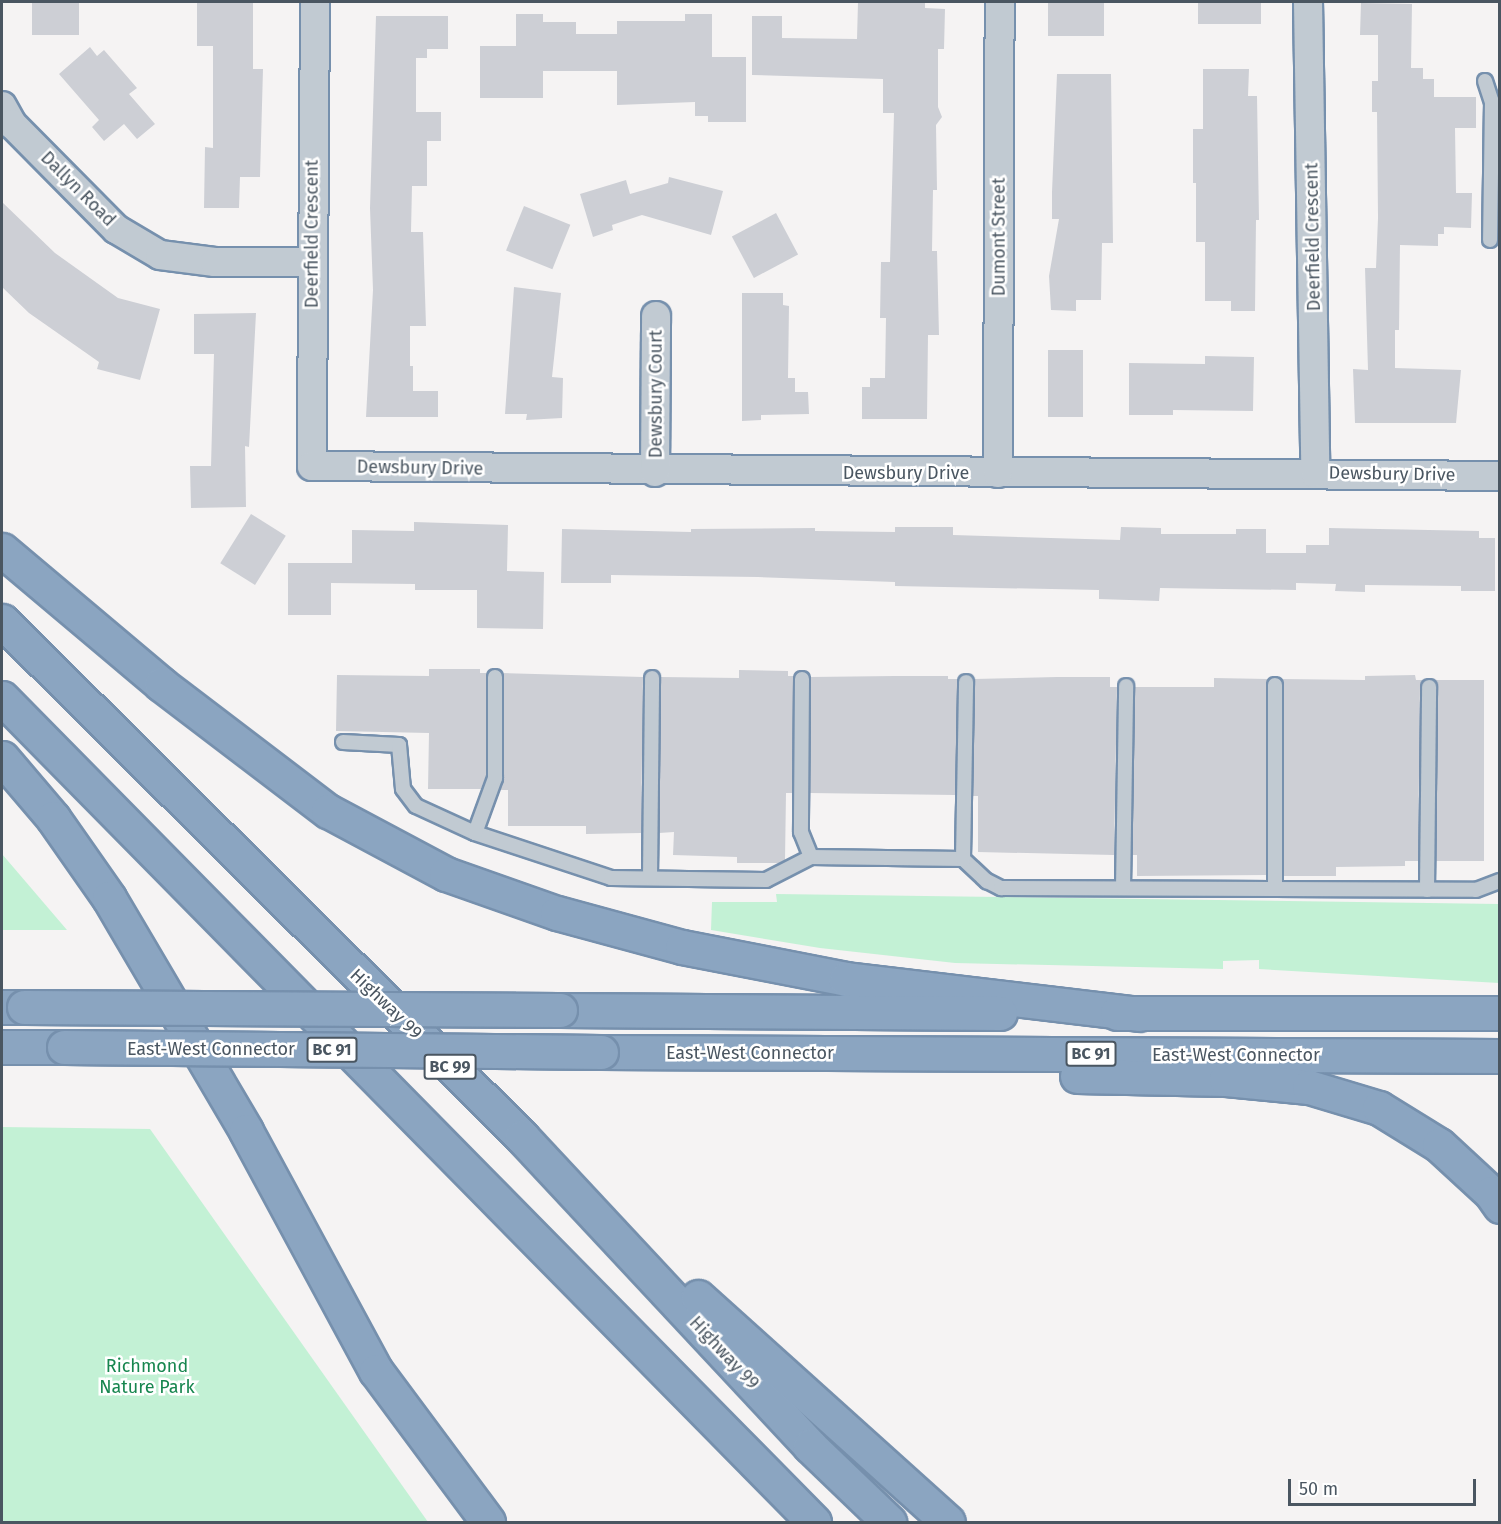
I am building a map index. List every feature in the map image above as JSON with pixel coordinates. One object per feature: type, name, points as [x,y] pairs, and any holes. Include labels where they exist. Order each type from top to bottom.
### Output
[{"type":"highway","points":[[2,550],[161,684],[328,811],[446,874],[557,913],[682,947],[846,979],[1139,1014]]},
{"type":"highway","name":"Highway 99","points":[[2,621],[522,1137],[810,1446],[889,1522]]},
{"type":"highway","points":[[2,698],[814,1522]]},
{"type":"highway","points":[[2,758],[53,818],[109,898],[246,1131],[376,1371],[489,1522]]},
{"type":"highway","points":[[13,1007],[1139,1014],[1500,1013]]},
{"type":"highway","name":"East-West Connector","points":[[2,1047],[1500,1056]]},
{"type":"highway","points":[[683,1052],[866,1073],[1226,1079],[1308,1087],[1379,1108],[1439,1145],[1491,1193],[1500,1206]]},
{"type":"highway","points":[[522,1137],[948,1522]]},
{"type":"street","name":"Deerfield Crescent","points":[[312,466],[311,262],[315,2]]},
{"type":"street","name":"Dumont Street","points":[[998,473],[1000,2]]},
{"type":"street","name":"Deerfield Crescent","points":[[1308,2],[1315,473]]},
{"type":"street","name":"Dallyn Road","points":[[2,106],[12,124],[116,229],[160,255],[215,262],[311,262]]},
{"type":"street","name":"Dewsbury Court","points":[[655,472],[656,316]]},
{"type":"street","name":"Dewsbury Drive","points":[[312,466],[655,472],[1315,473],[1500,476]]},
{"type":"lane","points":[[1485,81],[1492,102],[1495,163],[1490,240]]},
{"type":"lane","points":[[475,833],[495,778],[495,677]]},
{"type":"lane","points":[[650,878],[652,678]]},
{"type":"lane","points":[[802,679],[801,832],[811,857]]},
{"type":"lane","points":[[963,859],[966,682]]},
{"type":"lane","points":[[1275,685],[1275,889]]},
{"type":"lane","points":[[1123,888],[1126,686]]},
{"type":"lane","points":[[1427,890],[1429,687]]},
{"type":"lane","points":[[343,742],[399,745],[404,789],[416,806],[475,833],[610,878],[766,880],[811,857],[963,859],[987,881],[1001,888],[1476,890],[1500,881]]},
{"type":"green space","points":[[2,854],[67,930],[2,930]]},
{"type":"green space","points":[[776,894],[1499,904],[1499,983],[1259,969],[1259,960],[1223,961],[1223,969],[955,963],[820,948],[711,930],[712,902],[777,902]]},
{"type":"green space","name":"Richmond Nature Park","points":[[2,1127],[150,1129],[428,1522],[2,1522]]},
{"type":"building","points":[[32,2],[79,2],[79,35],[32,35]]},
{"type":"building","points":[[197,2],[253,2],[253,69],[263,69],[260,177],[240,177],[239,208],[204,208],[205,147],[213,148],[213,46],[197,46]]},
{"type":"building","points":[[858,2],[925,2],[925,8],[945,9],[944,49],[938,49],[938,107],[942,117],[936,125],[937,190],[933,190],[932,251],[937,251],[939,335],[928,335],[927,419],[862,419],[862,387],[870,387],[870,378],[885,378],[886,318],[880,318],[881,262],[890,262],[894,113],[883,113],[883,79],[752,75],[752,16],[782,16],[782,38],[857,39]]},
{"type":"building","points":[[1048,2],[1104,2],[1104,36],[1048,36]]},
{"type":"building","points":[[1198,2],[1261,2],[1261,24],[1198,24]]},
{"type":"building","points":[[1361,3],[1412,4],[1411,68],[1423,68],[1423,79],[1434,79],[1434,97],[1476,97],[1476,128],[1455,128],[1456,193],[1472,193],[1471,228],[1444,227],[1444,234],[1438,234],[1438,246],[1400,245],[1399,330],[1395,330],[1395,368],[1461,370],[1456,423],[1355,423],[1353,369],[1368,370],[1365,268],[1376,268],[1378,218],[1377,112],[1372,112],[1372,81],[1378,81],[1378,35],[1360,35]]},
{"type":"building","points":[[516,14],[543,14],[543,22],[576,22],[576,34],[617,34],[617,21],[685,21],[685,14],[712,14],[712,57],[746,57],[746,122],[708,122],[708,116],[695,116],[695,102],[617,105],[617,71],[543,71],[543,98],[480,98],[480,46],[516,46]]},
{"type":"building","points":[[376,16],[448,16],[448,49],[427,49],[427,58],[416,58],[416,112],[441,112],[441,141],[427,141],[427,186],[412,186],[411,232],[423,232],[426,326],[410,326],[410,366],[413,366],[413,391],[438,391],[438,417],[366,417],[373,290],[370,208]]},
{"type":"building","points":[[90,47],[97,56],[104,50],[137,88],[129,94],[155,124],[137,139],[124,124],[104,141],[92,127],[99,120],[59,74]]},
{"type":"building","points":[[1203,69],[1249,69],[1248,96],[1257,96],[1259,220],[1256,220],[1255,311],[1231,311],[1231,301],[1205,301],[1205,242],[1196,242],[1196,183],[1193,183],[1193,129],[1203,129]]},
{"type":"building","points":[[1057,74],[1111,74],[1113,243],[1102,243],[1101,300],[1076,300],[1076,311],[1051,310],[1049,276],[1059,219],[1052,219]]},
{"type":"building","points":[[669,177],[723,191],[711,235],[642,215],[612,225],[613,230],[593,237],[580,194],[626,180],[630,194],[668,183]]},
{"type":"building","points":[[2,202],[55,253],[118,298],[160,309],[140,380],[97,369],[99,362],[29,313],[2,287]]},
{"type":"building","points":[[524,206],[570,225],[552,269],[506,251]]},
{"type":"building","points":[[776,213],[798,254],[754,278],[732,236]]},
{"type":"building","points":[[514,287],[561,293],[552,377],[563,378],[562,418],[526,420],[527,414],[505,414]]},
{"type":"building","points":[[742,293],[783,293],[783,305],[789,306],[788,378],[795,378],[795,392],[808,392],[809,414],[761,415],[761,420],[742,421]]},
{"type":"building","points":[[256,313],[249,447],[245,446],[246,507],[191,508],[190,466],[211,466],[214,354],[194,354],[194,314]]},
{"type":"building","points":[[1048,350],[1083,350],[1083,417],[1048,417]]},
{"type":"building","points":[[1205,356],[1254,357],[1253,411],[1173,410],[1173,415],[1129,415],[1129,363],[1205,364]]},
{"type":"building","points":[[251,514],[286,536],[255,585],[220,563]]},
{"type":"building","points":[[414,522],[508,525],[507,571],[544,572],[543,629],[477,628],[477,590],[415,590],[415,584],[331,583],[331,615],[288,615],[288,563],[352,563],[352,530],[414,531]]},
{"type":"building","points":[[895,527],[953,527],[953,535],[1120,540],[1121,527],[1161,528],[1161,534],[1236,534],[1236,529],[1266,529],[1266,553],[1306,553],[1306,545],[1329,545],[1329,528],[1479,531],[1479,538],[1495,538],[1495,591],[1461,591],[1461,586],[1365,585],[1365,592],[1335,591],[1336,584],[1296,583],[1296,590],[1160,588],[1159,601],[1099,599],[1099,590],[895,586],[895,582],[758,577],[611,575],[611,583],[561,583],[562,529],[691,532],[691,529],[815,528],[815,531],[895,532]]},
{"type":"building","points":[[429,669],[480,669],[480,673],[487,673],[486,776],[481,789],[428,789],[429,733],[336,731],[337,675],[429,676]]},
{"type":"building","points":[[739,670],[788,671],[788,676],[794,676],[792,793],[786,793],[785,860],[779,863],[737,863],[737,857],[673,855],[674,832],[659,833],[661,677],[739,678]]},
{"type":"building","points":[[503,673],[643,677],[641,833],[586,834],[586,826],[508,826],[508,790],[500,790],[504,778]]},
{"type":"building","points":[[1415,675],[1416,680],[1424,680],[1420,687],[1418,861],[1405,861],[1405,866],[1336,867],[1336,876],[1284,876],[1282,679],[1365,680],[1365,676]]},
{"type":"building","points":[[948,676],[948,679],[958,679],[955,795],[810,793],[810,677]]},
{"type":"building","points":[[1110,677],[1110,687],[1117,687],[1114,855],[978,852],[978,796],[973,796],[974,679]]},
{"type":"building","points":[[1214,678],[1268,679],[1266,875],[1137,876],[1137,855],[1132,855],[1135,687],[1214,687]]},
{"type":"building","points":[[1434,680],[1484,680],[1484,861],[1436,861],[1438,687]]}]
